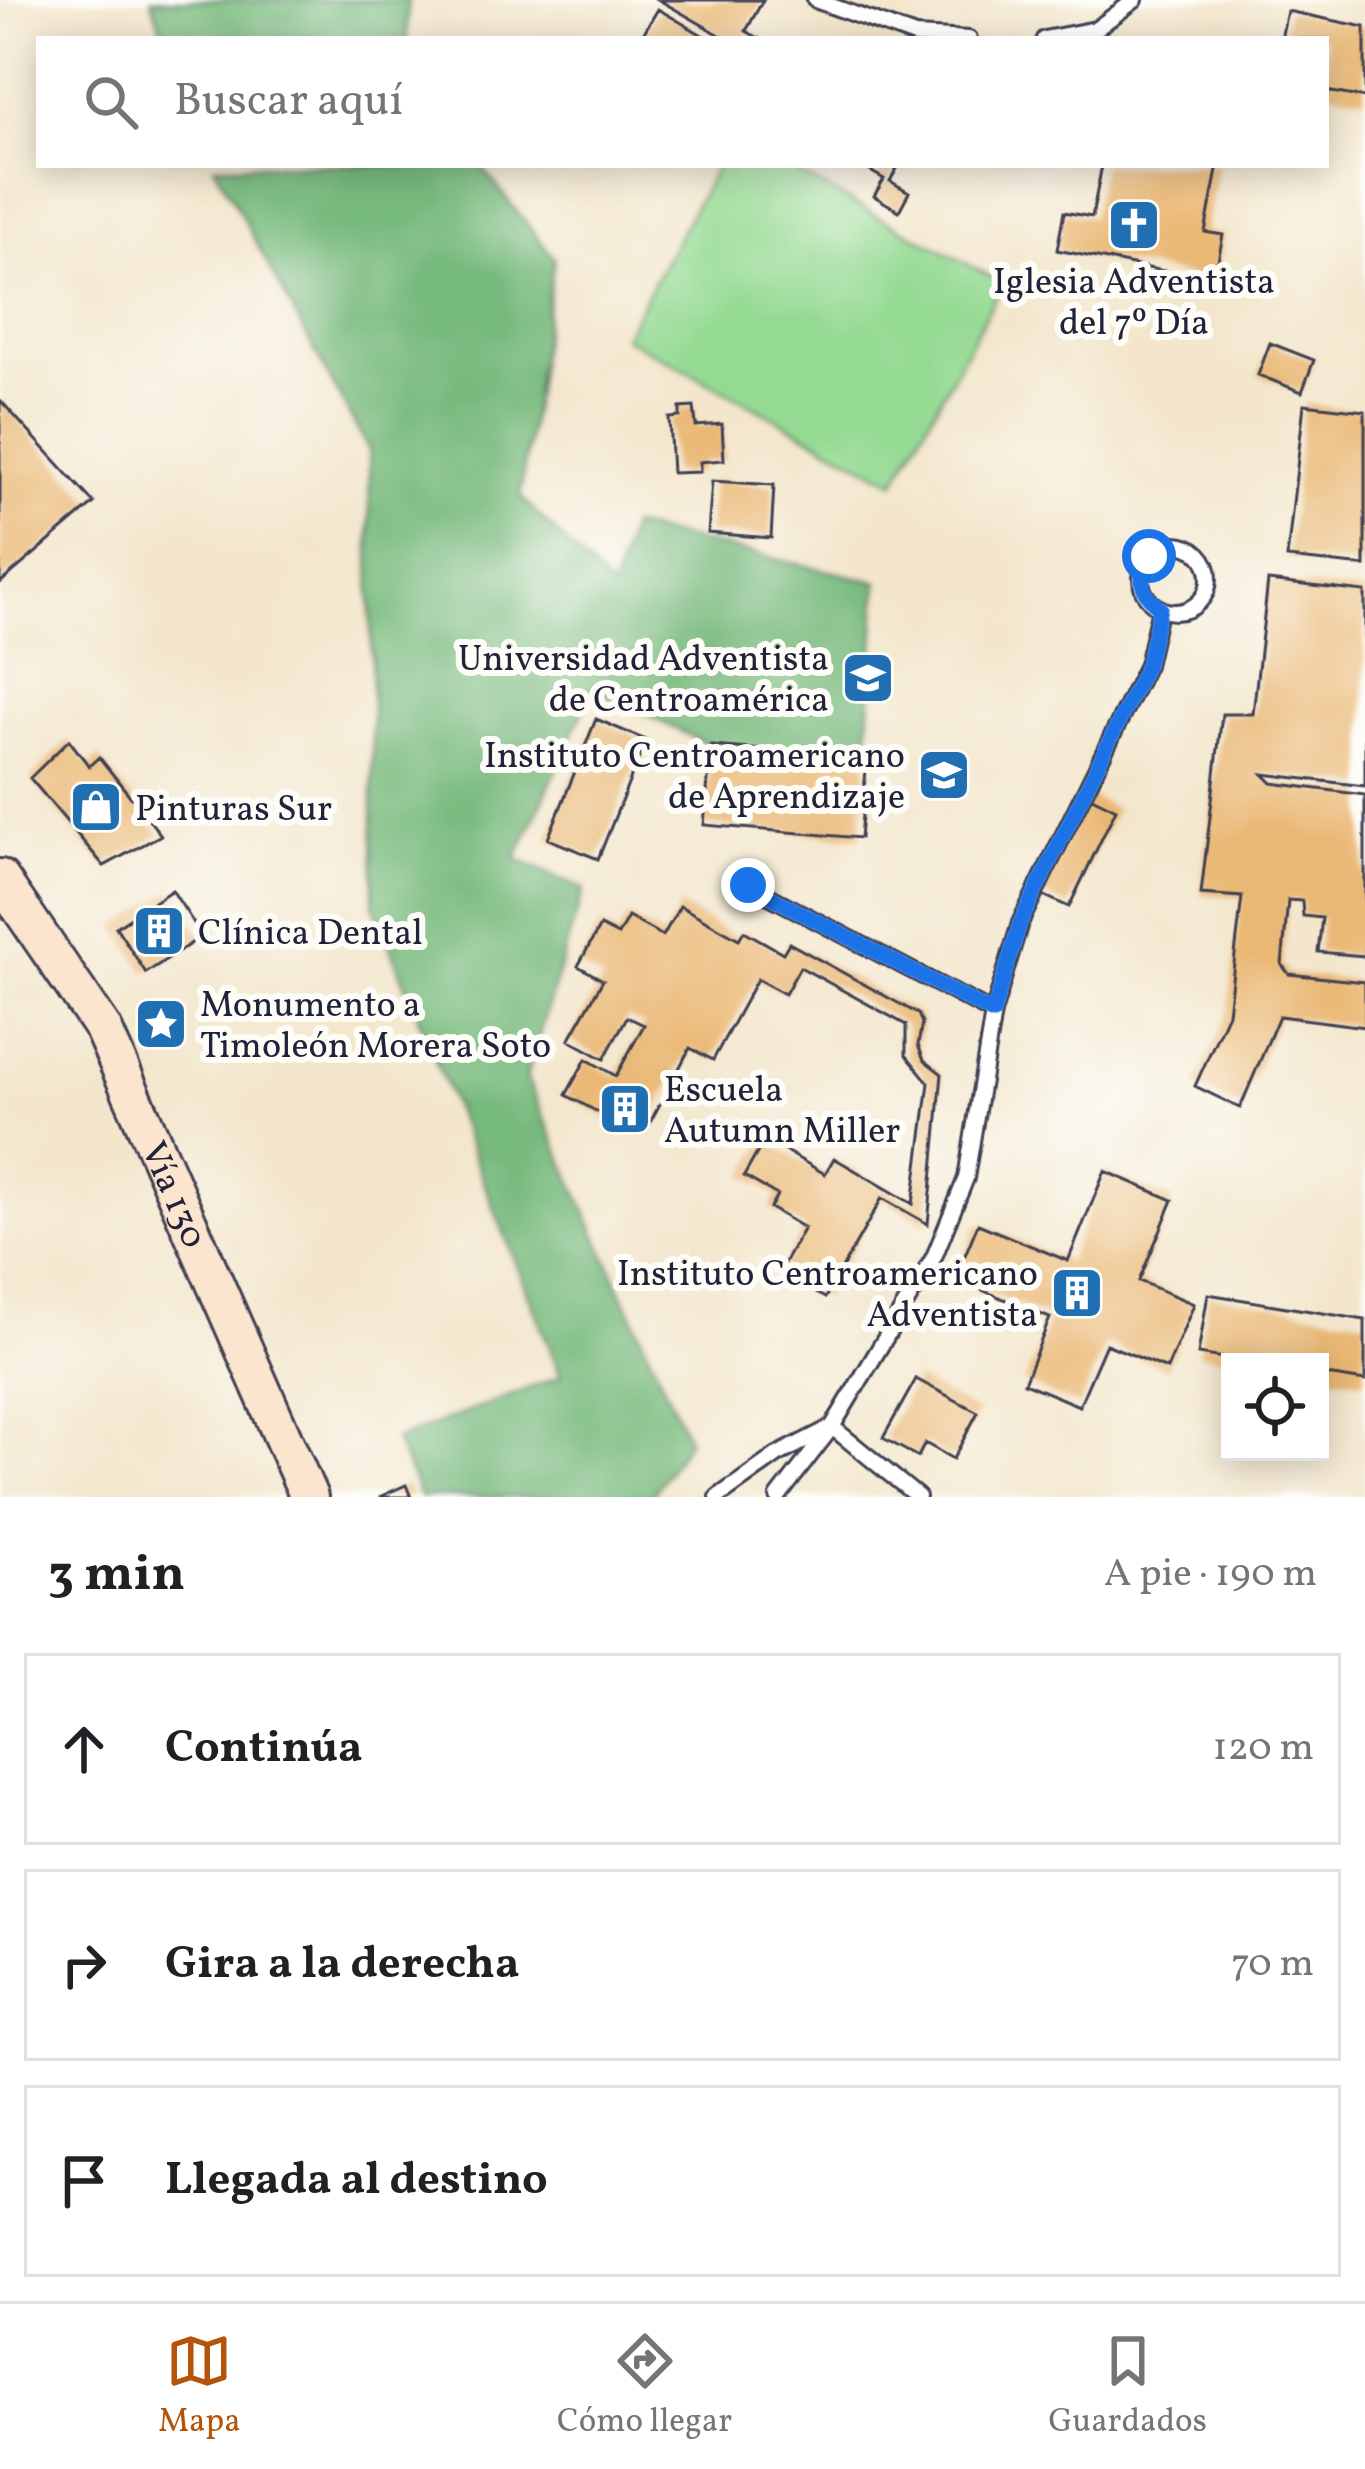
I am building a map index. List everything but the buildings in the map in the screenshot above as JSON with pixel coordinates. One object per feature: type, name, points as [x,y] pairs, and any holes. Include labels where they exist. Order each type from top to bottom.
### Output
[{"type":"main road","name":"Vía 130","points":[[6,891],[103,1029],[309,1497]]},
{"type":"lane","points":[[815,0],[915,36]]},
{"type":"lane","points":[[1058,36],[1096,28],[1135,0]]},
{"type":"lane","points":[[1168,544],[1189,547],[1205,562],[1205,594],[1188,609],[1160,608],[1142,588],[1143,566],[1157,548],[1168,544]]},
{"type":"lane","points":[[780,1496],[832,1427],[934,1257],[966,1178],[993,1013],[1020,923],[1147,665],[1160,608]]},
{"type":"lane","points":[[748,885],[993,1013]]},
{"type":"lane","points":[[718,1497],[777,1455],[832,1427]]},
{"type":"lane","points":[[832,1427],[918,1497]]},
{"type":"green space","points":[[151,0],[408,0],[407,36],[164,36]]},
{"type":"green space","points":[[216,168],[482,168],[554,258],[520,496],[612,590],[630,526],[878,582],[867,758],[711,746],[593,689],[516,859],[584,889],[526,1077],[688,1440],[651,1497],[420,1497],[395,1440],[561,1376],[374,906],[369,451]]},
{"type":"green space","points":[[715,168],[788,168],[1003,283],[895,482],[624,337]]},
{"type":"place","name":"Iglesia Adventista del 7º Día","points":[[1134,225]]},
{"type":"place","name":"Universidad Adventista de Centroamérica","points":[[868,678]]},
{"type":"place","name":"Instituto Centroamericano de Aprendizaje","points":[[944,775]]},
{"type":"place","name":"Pinturas Sur","points":[[96,807]]},
{"type":"place","name":"Clínica Dental","points":[[159,931]]},
{"type":"place","name":"Monumento a Timoleón Morera Soto","points":[[161,1024]]},
{"type":"place","name":"Escuela Autumn Miller","points":[[625,1109]]},
{"type":"place","name":"Instituto Centroamericano Adventista","points":[[1077,1293]]},
{"type":"route","points":[[748,885],[993,1013],[1020,923],[1147,665],[1160,608],[1142,588],[1143,566],[1149,556]]}]
